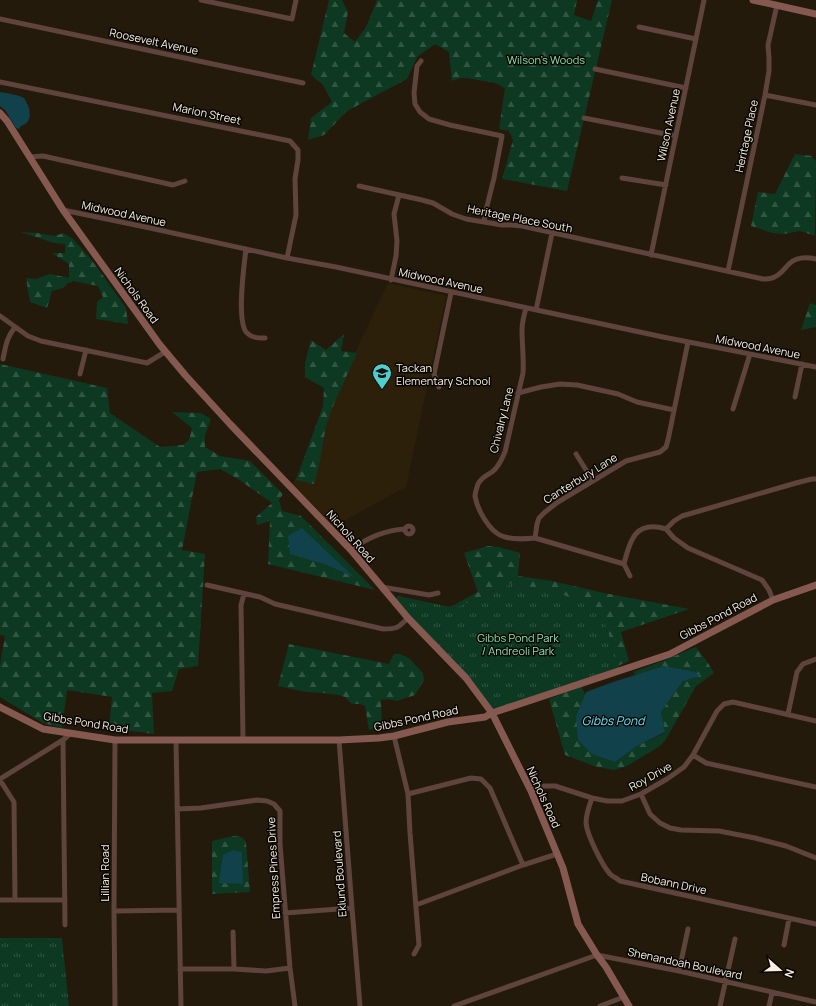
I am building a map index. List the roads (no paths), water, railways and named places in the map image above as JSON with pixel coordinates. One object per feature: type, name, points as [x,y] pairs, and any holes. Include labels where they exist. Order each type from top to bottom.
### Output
[{"type":"street","points":[[201,0],[292,19],[296,0]]},
{"type":"street","name":"Wilson Avenue","points":[[651,255],[704,0]]},
{"type":"street","points":[[753,0],[816,14]]},
{"type":"street","name":"Heritage Place","points":[[728,271],[765,95],[769,71],[768,45],[777,5]]},
{"type":"street","name":"Roosevelt Avenue","points":[[0,19],[303,83]]},
{"type":"street","points":[[639,27],[696,39]]},
{"type":"street","points":[[421,61],[417,66],[414,93],[415,104],[420,112],[429,119],[450,126],[502,136],[484,222]]},
{"type":"street","points":[[595,69],[686,88]]},
{"type":"street","name":"Marion Street","points":[[0,82],[290,141],[298,150],[298,160],[295,179],[296,215],[287,258]]},
{"type":"street","points":[[765,95],[816,105]]},
{"type":"street","name":"Nichols Road","points":[[0,113],[7,121],[62,210],[165,352],[230,424],[351,550],[408,618],[466,678],[492,713],[531,791],[563,868],[578,924],[629,1006]]},
{"type":"street","points":[[584,118],[676,136]]},
{"type":"street","points":[[29,157],[43,156],[174,185],[185,181]]},
{"type":"street","points":[[622,178],[666,185]]},
{"type":"street","name":"Heritage Place South","points":[[359,186],[433,203],[452,214],[466,219],[502,226],[522,226],[763,279],[773,278],[783,272],[789,263],[798,258],[816,258]]},
{"type":"street","points":[[391,280],[396,256],[397,241],[394,214],[398,195]]},
{"type":"street","name":"Midwood Avenue","points":[[62,210],[336,267],[451,293],[816,367]]},
{"type":"street","points":[[536,310],[552,233]]},
{"type":"street","points":[[246,249],[241,308],[242,326],[247,334],[254,338],[265,338]]},
{"type":"street","points":[[439,387],[434,374],[451,293]]},
{"type":"street","name":"Chivalry Lane","points":[[526,308],[522,330],[524,360],[505,452],[499,464],[492,472],[485,476],[479,484],[475,494],[479,509],[490,527],[500,535],[520,539],[535,538],[624,564]]},
{"type":"street","points":[[0,316],[28,336],[41,341],[147,362],[165,352]]},
{"type":"street","points":[[3,359],[9,335],[16,327]]},
{"type":"street","name":"Canterbury Lane","points":[[535,538],[539,518],[545,512],[626,461],[660,452],[666,447],[688,342]]},
{"type":"street","points":[[80,374],[86,350]]},
{"type":"street","points":[[733,409],[750,354]]},
{"type":"street","points":[[795,398],[802,364]]},
{"type":"street","points":[[518,393],[560,384],[577,385],[618,394],[637,402],[674,410]]},
{"type":"street","points":[[576,454],[593,481]]},
{"type":"street","points":[[666,529],[682,516],[796,483],[816,479]]},
{"type":"street","points":[[630,576],[624,564],[628,548],[634,536],[644,528],[657,526],[666,529],[674,538],[688,548],[762,580],[769,590],[773,600]]},
{"type":"street","points":[[351,550],[378,535],[396,530],[405,530]]},
{"type":"street","points":[[207,585],[260,597],[275,604],[383,629],[394,629],[408,618]]},
{"type":"street","name":"Gibbs Pond Road","points":[[0,707],[42,729],[115,740],[339,740],[394,736],[448,722],[485,716],[626,668],[658,659],[773,600],[816,585]]},
{"type":"street","points":[[382,587],[429,595],[438,593]]},
{"type":"street","points":[[243,740],[242,605],[244,594]]},
{"type":"street","points":[[788,714],[797,672],[803,664],[816,659]]},
{"type":"street","name":"Roy Drive","points":[[531,791],[544,786],[555,786],[592,798],[607,801],[622,801],[641,794],[684,767],[693,755],[717,712],[724,704],[733,702],[816,721]]},
{"type":"street","points":[[15,900],[14,802],[0,779],[63,740],[71,733]]},
{"type":"street","points":[[394,736],[408,794],[419,945],[414,954]]},
{"type":"street","points":[[63,740],[65,925]]},
{"type":"street","name":"Lillian Road","points":[[115,740],[115,1006]]},
{"type":"street","points":[[176,740],[181,1006]]},
{"type":"street","name":"Eklund Boulevard","points":[[339,740],[360,1006]]},
{"type":"street","points":[[693,755],[706,763],[816,787]]},
{"type":"street","points":[[408,794],[471,778],[481,779],[490,788],[523,865]]},
{"type":"street","points":[[641,794],[650,814],[660,823],[670,828],[681,830],[719,831],[755,838],[786,846],[816,858]]},
{"type":"street","name":"Bobann Drive","points":[[592,798],[587,811],[586,823],[602,863],[611,875],[631,884],[816,924]]},
{"type":"street","name":"Empress Pines Drive","points":[[177,809],[201,808],[257,800],[267,800],[274,804],[280,812],[280,844],[285,913],[295,1006]]},
{"type":"street","points":[[416,905],[523,865],[557,854]]},
{"type":"street","points":[[0,900],[65,900]]},
{"type":"street","points":[[285,913],[352,908]]},
{"type":"street","points":[[114,911],[179,910]]},
{"type":"street","points":[[784,945],[789,919]]},
{"type":"street","points":[[679,972],[688,929]]},
{"type":"street","points":[[233,932],[234,969]]},
{"type":"street","points":[[720,1006],[734,939]]},
{"type":"street","points":[[454,1006],[597,955]]},
{"type":"street","name":"Shenandoah Boulevard","points":[[597,955],[816,1002]]},
{"type":"street","points":[[180,969],[234,969],[266,971],[290,968]]},
{"type":"street","points":[[769,1006],[772,992]]},
{"type":"street","points":[[600,1006],[624,997]]},
{"type":"water","points":[[0,92],[17,95],[25,99],[30,115],[27,123],[19,129],[16,128],[5,110],[0,106]]},
{"type":"water","points":[[302,528],[354,577],[324,564],[290,554],[288,536]]},
{"type":"water","name":"Gibbs Pond","points":[[664,666],[695,672],[700,676],[683,681],[661,712],[665,732],[637,746],[615,762],[592,754],[578,740],[576,716],[586,692]]},
{"type":"water","points":[[233,850],[242,852],[243,884],[219,883],[223,855]]},
{"type":"place","name":"Tackan Elementary School","points":[[382,390]]},
{"type":"park label","name":"Wilson's Woods","points":[[546,59]]},
{"type":"park label","name":"Gibbs Pond Park / Andreoli Park","points":[[518,643]]}]
